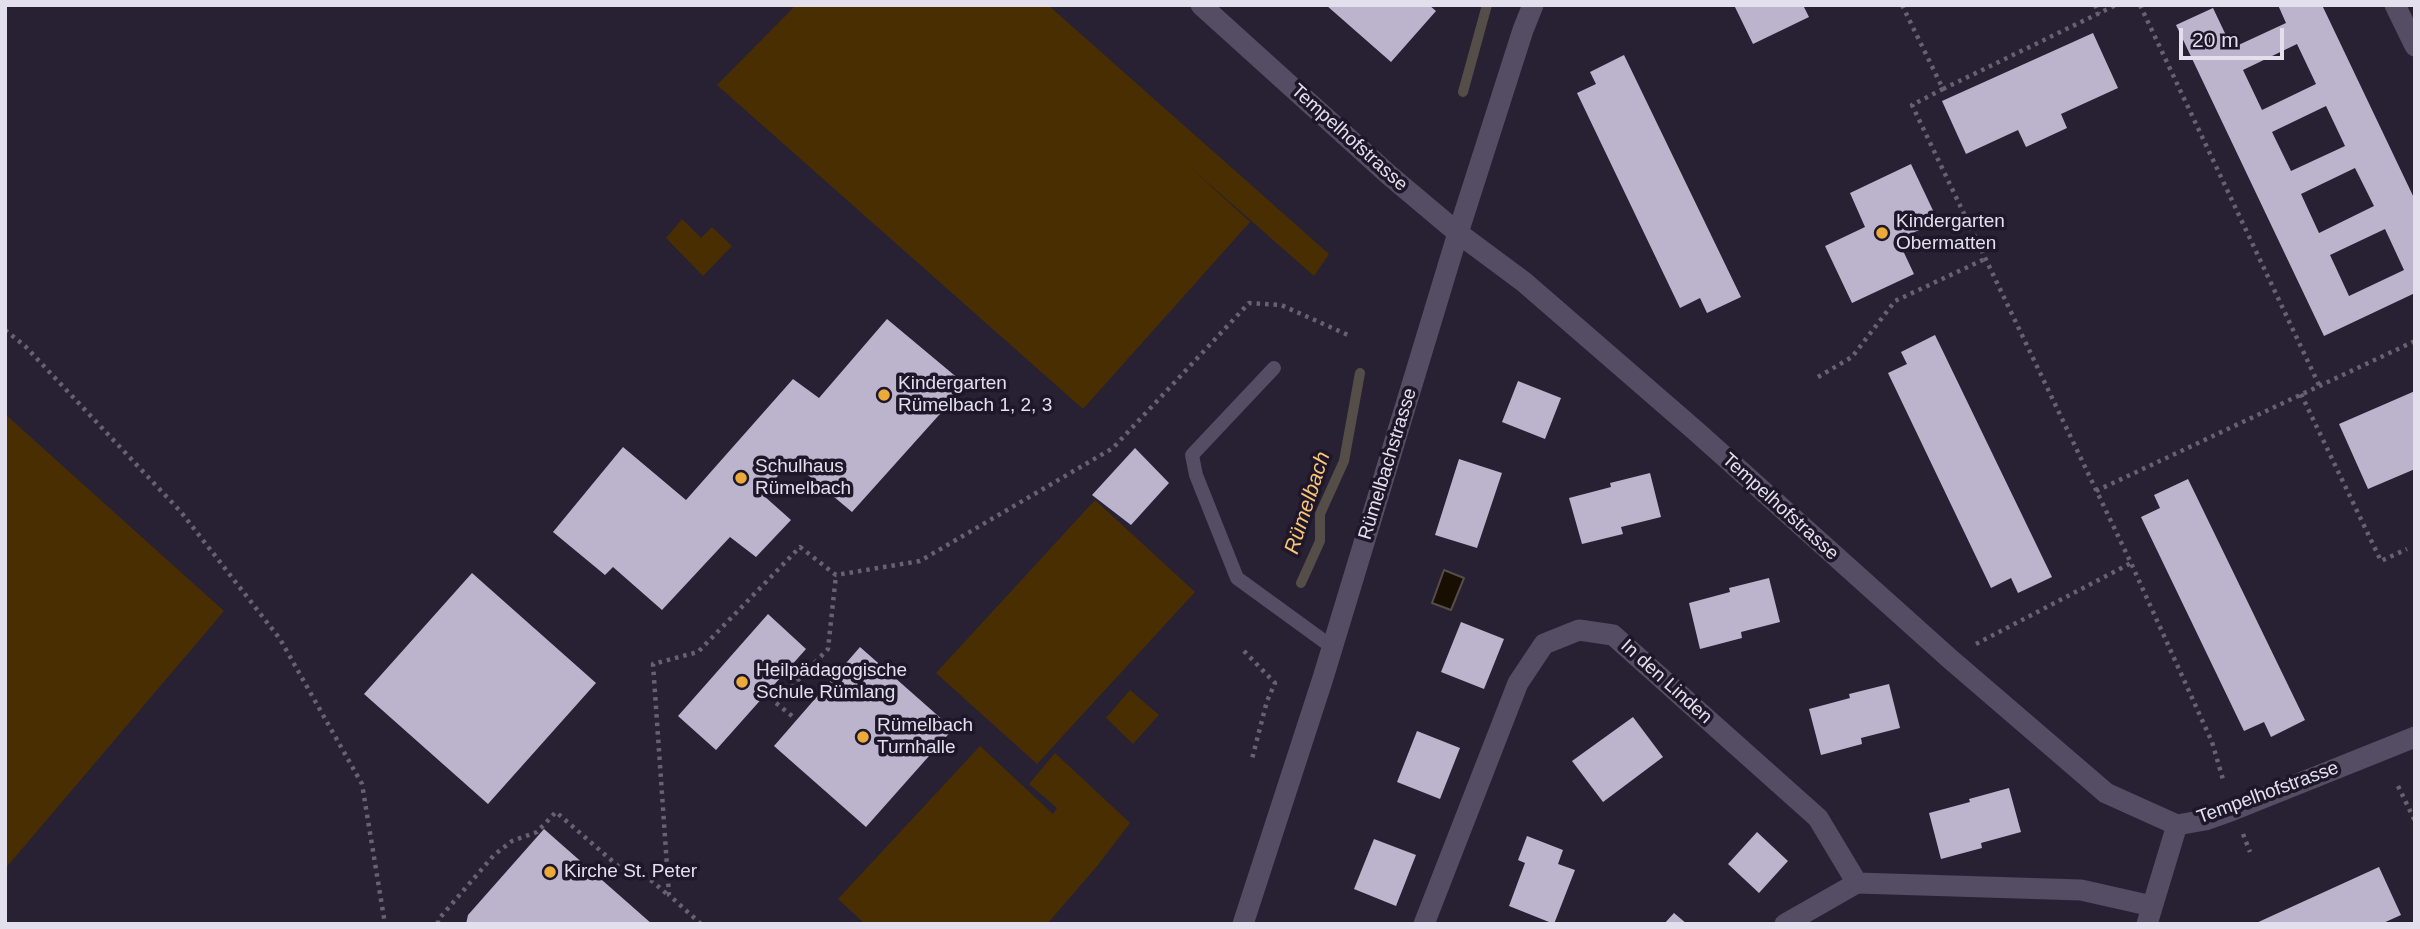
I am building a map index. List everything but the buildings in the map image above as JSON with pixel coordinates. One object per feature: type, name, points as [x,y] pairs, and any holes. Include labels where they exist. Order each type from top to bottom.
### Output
[{"type":"street","name":"Tempelhofstrasse","points":[[1201,5],[1389,176],[1544,300],[2106,793],[2177,825],[2205,820],[2415,737]]},
{"type":"street","name":"Rümelbachstrasse","points":[[1243,924],[1332,647],[1458,233],[1523,30],[1534,5]]},
{"type":"street","points":[[2395,5],[2415,46]]},
{"type":"street","name":"In den Linden","points":[[1424,924],[1518,682],[1544,643],[1579,631],[1613,635],[1818,818],[1857,883]]},
{"type":"street","points":[[1785,924],[1857,883],[2081,890],[2149,915],[2177,825]]},
{"type":"lane","points":[[1274,368],[1192,455],[1196,475],[1237,578],[1332,647]]},
{"type":"path","points":[[1902,5],[1942,89]]},
{"type":"path","points":[[2095,5],[2099,14]]},
{"type":"path","points":[[2116,5],[1912,105],[2131,563],[2212,742],[2233,810],[2250,852]]},
{"type":"path","points":[[2140,5],[2319,385]]},
{"type":"path","points":[[1818,377],[1852,357],[1895,301],[1987,258]]},
{"type":"path","points":[[669,895],[653,664],[698,652],[800,547],[836,575],[920,561],[1113,448],[1249,303],[1281,305],[1348,335]]},
{"type":"path","points":[[5,330],[25,346],[181,512],[280,639],[362,784],[386,924]]},
{"type":"path","points":[[2096,491],[2415,341]]},
{"type":"path","points":[[2301,394],[2381,561],[2407,549]]},
{"type":"path","points":[[1950,658],[2131,563]]},
{"type":"path","points":[[792,716],[776,703],[828,649],[836,575]]},
{"type":"path","points":[[1244,651],[1275,683],[1252,759]]},
{"type":"path","points":[[2398,786],[2415,821]]},
{"type":"path","points":[[438,924],[494,855],[512,841],[537,832],[556,813],[633,879],[645,875],[701,924]]},
{"type":"shaded area","points":[[796,5],[1048,5],[1329,254],[1314,276],[1190,167],[1250,222],[1083,409],[717,85]]},
{"type":"shaded area","points":[[682,219],[701,238],[712,227],[732,246],[703,276],[666,238]]},
{"type":"shaded area","points":[[5,414],[224,611],[5,869]]},
{"type":"shaded area","points":[[1095,500],[1195,592],[1037,764],[936,673]]},
{"type":"shaded area","points":[[1444,570],[1464,578],[1451,610],[1432,603]]},
{"type":"shaded area","points":[[1130,690],[1159,715],[1133,744],[1106,718]]},
{"type":"shaded area","points":[[980,746],[1053,814],[1057,808],[1029,784],[1055,753],[1130,823],[1047,924],[865,924],[838,899]]},
{"type":"waterway","name":"Rümelbach","points":[[1463,92],[1487,5]]},
{"type":"waterway","name":"Rümelbach","points":[[1301,583],[1320,541],[1320,514],[1344,461],[1360,373]]},
{"type":"place","name":"Kindergarten Obermatten","points":[[1882,233]]},
{"type":"place","name":"Kindergarten Rümelbach 1, 2, 3","points":[[884,395]]},
{"type":"place","name":"Schulhaus Rümelbach","points":[[741,478]]},
{"type":"place","name":"Heilpädagogische Schule Rümlang","points":[[742,682]]},
{"type":"place","name":"Rümelbach Turnhalle","points":[[863,737]]},
{"type":"place","name":"Kirche St. Peter","points":[[550,872]]}]
